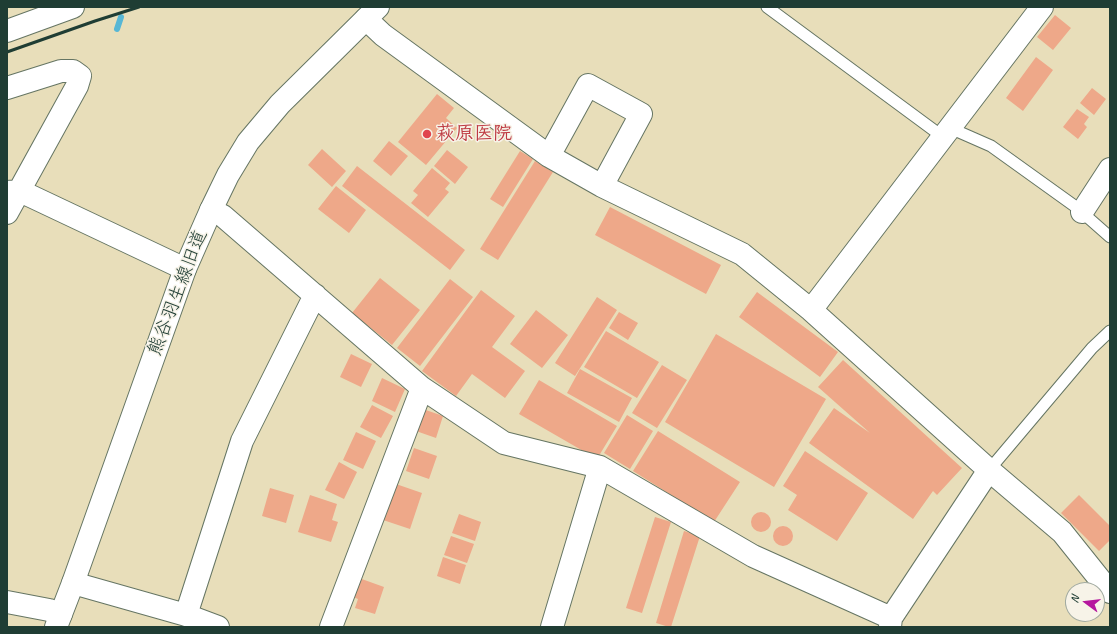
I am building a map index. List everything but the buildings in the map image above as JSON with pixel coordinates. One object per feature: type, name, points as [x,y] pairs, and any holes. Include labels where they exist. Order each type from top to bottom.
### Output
[{"type":"street","points":[[7,31],[73,7]]},
{"type":"street","points":[[811,310],[1042,7]]},
{"type":"street","points":[[372,13],[383,35],[549,156],[602,186],[742,254],[811,310],[989,470],[1062,532],[1110,592]]},
{"type":"street","name":"熊谷羽生線旧道","points":[[58,620],[73,583],[185,268],[228,175],[248,142],[280,104],[372,13]]},
{"type":"street","points":[[7,88],[61,71],[73,71],[80,76],[77,86],[13,192],[7,213]]},
{"type":"street","points":[[549,156],[588,85],[641,114],[602,186]]},
{"type":"street","points":[[1082,212],[1110,168]]},
{"type":"street","points":[[13,192],[185,268]]},
{"type":"street","points":[[211,210],[223,216],[422,388],[504,443],[600,467],[754,556],[890,623],[989,470]]},
{"type":"street","points":[[186,615],[242,441],[316,295]]},
{"type":"street","points":[[331,627],[422,388]]},
{"type":"street","points":[[552,627],[600,467]]},
{"type":"street","points":[[73,583],[186,615],[218,627]]},
{"type":"street","points":[[7,602],[49,610],[58,620]]},
{"type":"lane","points":[[766,7],[946,133],[991,146],[1076,207],[1110,238]]},
{"type":"lane","points":[[989,470],[1092,348],[1110,332]]},
{"type":"waterway","points":[[117,29],[121,17]]},
{"type":"railway","points":[[7,52],[139,7]]},
{"type":"place","name":"萩原医院","points":[[427,134]]}]
